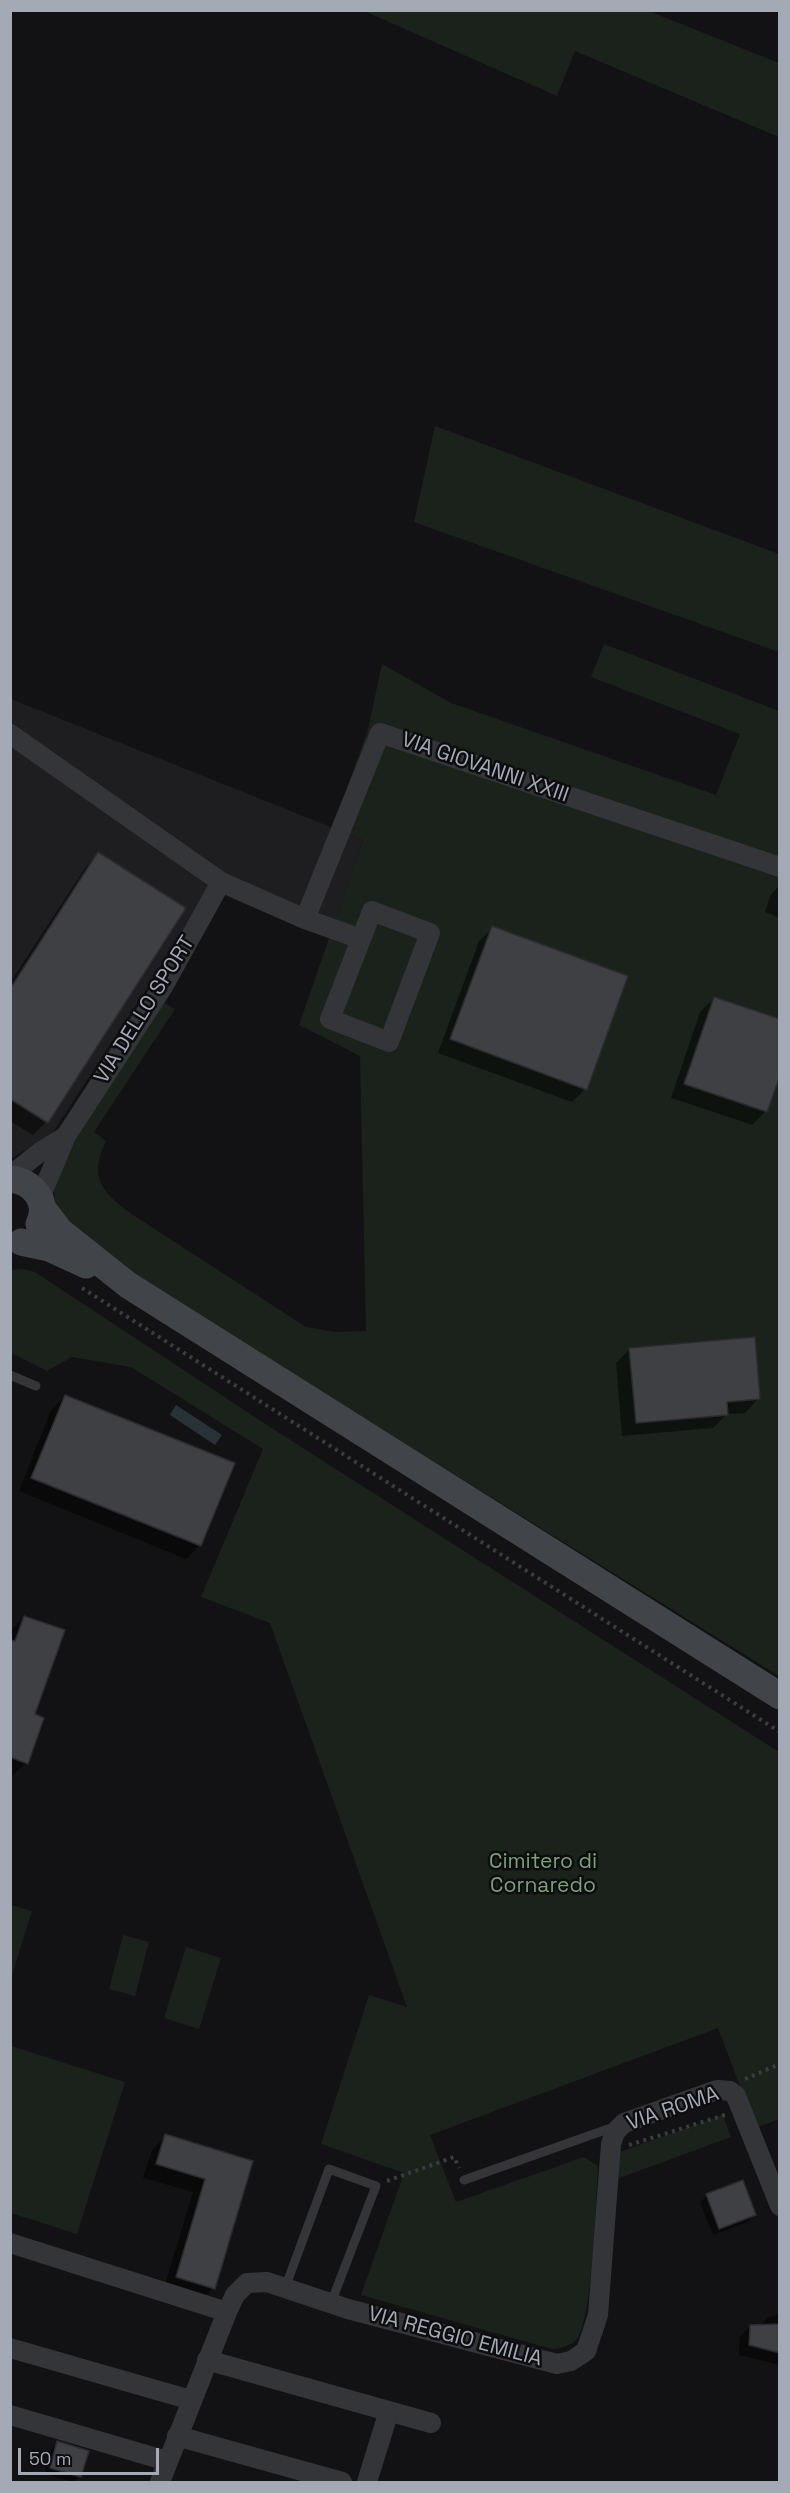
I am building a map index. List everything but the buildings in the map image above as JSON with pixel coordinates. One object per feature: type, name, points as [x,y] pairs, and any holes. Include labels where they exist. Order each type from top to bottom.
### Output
[{"type":"street","name":"VIA GIOVANNI XXIII","points":[[305,919],[380,733],[780,867]]},
{"type":"street","points":[[10,734],[221,882],[305,919],[361,939]]},
{"type":"street","name":"VIA DELLO SPORT","points":[[41,1203],[66,1136],[164,985],[221,882]]},
{"type":"street","points":[[372,911],[430,933],[389,1042],[330,1019],[361,939],[372,911]]},
{"type":"street","name":"VIA DELLO SPORT","points":[[10,1178],[40,1152],[66,1136]]},
{"type":"street","points":[[10,1178],[27,1183],[60,1231],[128,1285],[780,1695]]},
{"type":"street","points":[[16,1243],[30,1237],[37,1229],[42,1220],[41,1203]]},
{"type":"street","points":[[16,1243],[59,1252],[128,1285]]},
{"type":"street","name":"VIA ROMA","points":[[615,2132],[624,2123],[717,2090],[727,2091],[736,2096],[743,2109],[780,2206]]},
{"type":"street","name":"VIA REGGIO EMILIA","points":[[227,2312],[235,2295],[247,2283],[267,2282],[331,2303],[556,2364],[571,2361],[586,2351],[598,2315],[610,2151],[615,2132]]},
{"type":"street","points":[[10,2243],[227,2312],[160,2482]]},
{"type":"street","points":[[10,2348],[191,2400]]},
{"type":"street","points":[[207,2360],[431,2423]]},
{"type":"street","points":[[367,2482],[389,2411]]},
{"type":"street","points":[[10,2415],[167,2461]]},
{"type":"street","points":[[177,2436],[342,2482]]},
{"type":"lane","points":[[10,1375],[36,1386]]},
{"type":"lane","name":"VIA ROMA","points":[[464,2180],[608,2129],[615,2132]]},
{"type":"lane","points":[[285,2288],[329,2169],[376,2186],[331,2303]]},
{"type":"path","points":[[80,1287],[780,1732]]},
{"type":"path","points":[[727,2091],[732,2084],[780,2064]]},
{"type":"path","points":[[610,2151],[743,2109]]},
{"type":"path","points":[[376,2186],[404,2173],[454,2157],[464,2180]]},
{"type":"shaded area","points":[[11,699],[363,840],[330,936],[215,884],[53,1132],[11,1159]]},
{"type":"shaded area","points":[[176,1405],[222,1435],[215,1445],[170,1415]]},
{"type":"green space","points":[[364,11],[649,11],[779,63],[779,137],[575,51],[557,96]]},
{"type":"green space","points":[[435,426],[779,554],[779,652],[414,522]]},
{"type":"green space","points":[[604,644],[779,711],[779,1676],[110,1260],[70,1228],[61,1218],[56,1207],[55,1184],[62,1161],[163,1002],[175,1009],[94,1132],[106,1141],[98,1164],[100,1182],[111,1197],[130,1213],[306,1327],[335,1332],[366,1331],[360,1056],[299,1025],[363,840],[333,828],[368,729],[382,664],[451,703],[716,795],[740,734],[591,677]]},
{"type":"green space","name":"Cimitero di Cornaredo","points":[[23,1269],[35,1272],[270,1427],[779,1752],[779,2119],[756,2128],[718,2028],[430,2135],[456,2202],[584,2157],[598,2166],[593,2256],[587,2307],[577,2339],[569,2345],[552,2349],[361,2295],[404,2173],[321,2144],[369,1995],[407,2007],[270,1623],[201,1597],[263,1449],[131,1367],[72,1357],[47,1371],[11,1353],[10,1270]]},
{"type":"green space","points":[[10,1905],[32,1911],[11,1978]]},
{"type":"green space","points":[[123,1935],[149,1942],[135,1996],[109,1989]]},
{"type":"green space","points":[[186,1947],[221,1958],[199,2029],[164,2018]]},
{"type":"green space","points":[[11,2046],[125,2082],[77,2234],[11,2213]]},
{"type":"green space","points":[[723,2115],[731,2137],[614,2180],[617,2153]]}]
